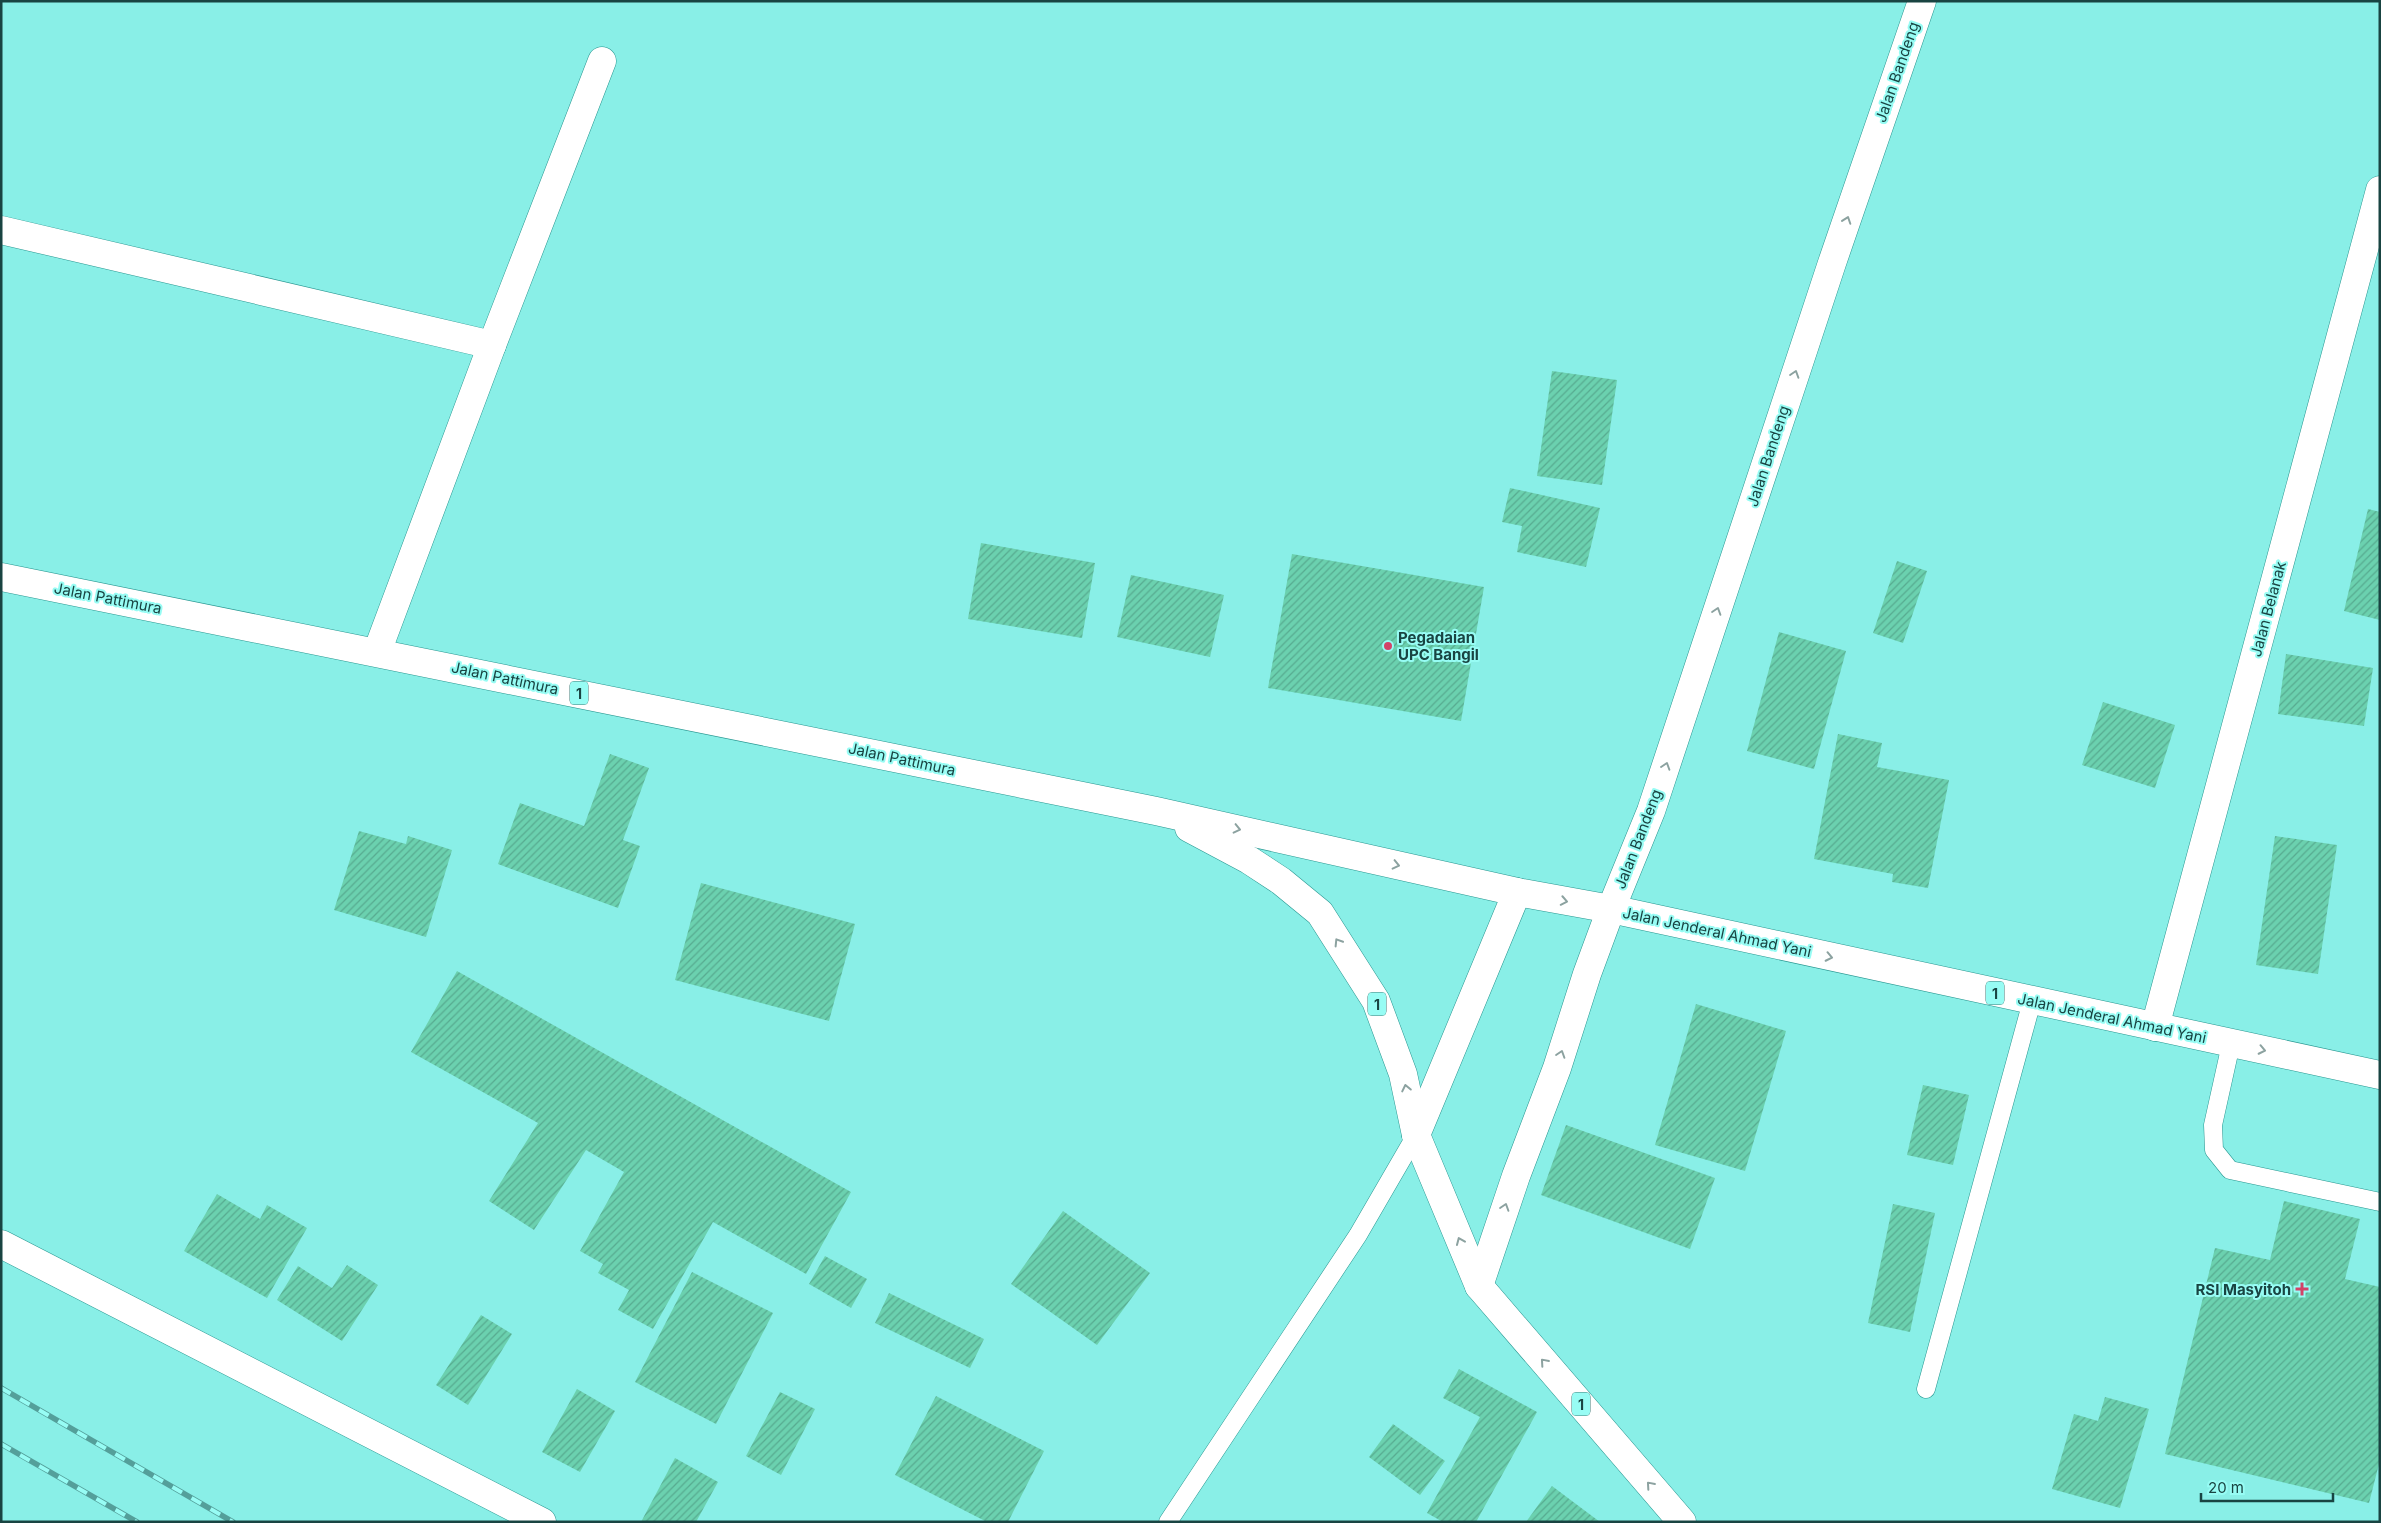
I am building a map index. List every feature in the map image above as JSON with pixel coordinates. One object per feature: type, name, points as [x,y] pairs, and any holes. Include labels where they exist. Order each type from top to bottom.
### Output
[{"type":"main road","name":"Jalan Bandeng","points":[[1479,1286],[1516,1176],[1557,1068],[1587,974],[1651,811],[1832,263],[1922,1]]},
{"type":"main road","points":[[377,652],[492,345],[602,61]]},
{"type":"main road","name":"Jalan Belanak","points":[[2155,1027],[2380,190]]},
{"type":"main road","points":[[1,230],[492,345]]},
{"type":"main road","name":"Jalan Pattimura","points":[[1,577],[1156,811]]},
{"type":"main road","name":"1","points":[[1156,811],[1517,892],[1611,909]]},
{"type":"main road","name":"1","points":[[1156,811],[1249,860],[1281,881],[1320,913],[1376,1002],[1403,1074],[1416,1135],[1479,1286],[1682,1522]]},
{"type":"main road","points":[[1416,1135],[1517,892]]},
{"type":"main road","name":"Jalan Jenderal Ahmad Yani","points":[[1611,909],[2380,1075]]},
{"type":"main road","points":[[1,1244],[542,1522]]},
{"type":"lane","points":[[1926,1390],[2032,1001]]},
{"type":"lane","points":[[2231,1044],[2213,1125],[2214,1150],[2230,1170],[2380,1202]]},
{"type":"lane","points":[[1168,1522],[1358,1236],[1416,1135]]},
{"type":"building","points":[[1552,371],[1617,380],[1602,485],[1537,476]]},
{"type":"building","points":[[1510,488],[1600,508],[1586,567],[1517,552],[1522,526],[1502,522]]},
{"type":"building","points":[[2368,509],[2380,512],[2380,620],[2344,611]]},
{"type":"building","points":[[981,543],[1095,563],[1082,638],[968,619]]},
{"type":"building","points":[[1292,554],[1484,587],[1461,721],[1268,688]]},
{"type":"building","points":[[1897,561],[1927,571],[1903,643],[1873,633]]},
{"type":"building","points":[[1131,575],[1224,595],[1210,657],[1117,637]]},
{"type":"building","points":[[1779,632],[1846,651],[1814,769],[1747,751]]},
{"type":"building","points":[[2286,654],[2373,668],[2364,726],[2278,714]]},
{"type":"building","points":[[2103,702],[2175,725],[2155,788],[2082,765]]},
{"type":"building","points":[[1838,734],[1882,743],[1877,767],[1949,780],[1928,888],[1892,882],[1893,874],[1814,859]]},
{"type":"building","points":[[610,754],[649,768],[623,840],[640,846],[618,908],[498,864],[520,803],[584,826]]},
{"type":"building","points":[[359,831],[406,844],[408,836],[452,850],[426,937],[334,910]]},
{"type":"building","points":[[2275,836],[2337,845],[2318,974],[2256,965]]},
{"type":"building","points":[[701,883],[855,924],[829,1021],[675,980]]},
{"type":"building","points":[[457,971],[851,1192],[806,1274],[713,1222],[653,1329],[618,1310],[629,1290],[598,1273],[603,1264],[580,1251],[624,1172],[586,1150],[534,1230],[489,1201],[538,1123],[411,1052]]},
{"type":"building","points":[[1696,1004],[1786,1031],[1745,1171],[1655,1145]]},
{"type":"building","points":[[1923,1085],[1969,1095],[1953,1165],[1907,1155]]},
{"type":"building","points":[[1566,1125],[1715,1178],[1690,1249],[1541,1195]]},
{"type":"building","points":[[217,1194],[260,1219],[267,1205],[307,1228],[267,1298],[184,1251]]},
{"type":"building","points":[[2284,1201],[2360,1219],[2345,1279],[2380,1287],[2380,1460],[2369,1503],[2165,1454],[2215,1248],[2270,1260]]},
{"type":"building","points":[[1893,1204],[1935,1213],[1910,1332],[1868,1323]]},
{"type":"building","points":[[1063,1211],[1150,1273],[1097,1345],[1011,1284]]},
{"type":"building","points":[[825,1256],[867,1279],[851,1308],[809,1284]]},
{"type":"building","points":[[347,1265],[378,1285],[342,1341],[277,1300],[298,1266],[332,1288]]},
{"type":"building","points":[[692,1272],[773,1313],[716,1424],[635,1382]]},
{"type":"building","points":[[889,1293],[984,1339],[970,1368],[875,1323]]},
{"type":"building","points":[[481,1315],[512,1334],[468,1405],[436,1385]]},
{"type":"building","points":[[1459,1369],[1537,1412],[1476,1522],[1443,1522],[1427,1513],[1480,1417],[1443,1398]]},
{"type":"building","points":[[577,1389],[615,1411],[580,1472],[542,1452]]},
{"type":"building","points":[[780,1392],[815,1409],[781,1475],[746,1456]]},
{"type":"building","points":[[936,1396],[1044,1451],[1008,1522],[987,1522],[895,1475]]},
{"type":"building","points":[[2105,1397],[2149,1409],[2120,1508],[2052,1489],[2074,1414],[2098,1421]]},
{"type":"building","points":[[1393,1424],[1445,1461],[1420,1495],[1369,1457]]},
{"type":"building","points":[[675,1458],[718,1482],[696,1522],[641,1522]]},
{"type":"building","points":[[1552,1486],[1600,1522],[1526,1522]]},
{"type":"railway","points":[[1,1388],[233,1522]]},
{"type":"railway","points":[[1,1444],[137,1522]]},
{"type":"place","name":"Pegadaian UPC Bangil","points":[[1388,646]]},
{"type":"place","name":"RSI Masyitoh","points":[[2302,1289]]}]
